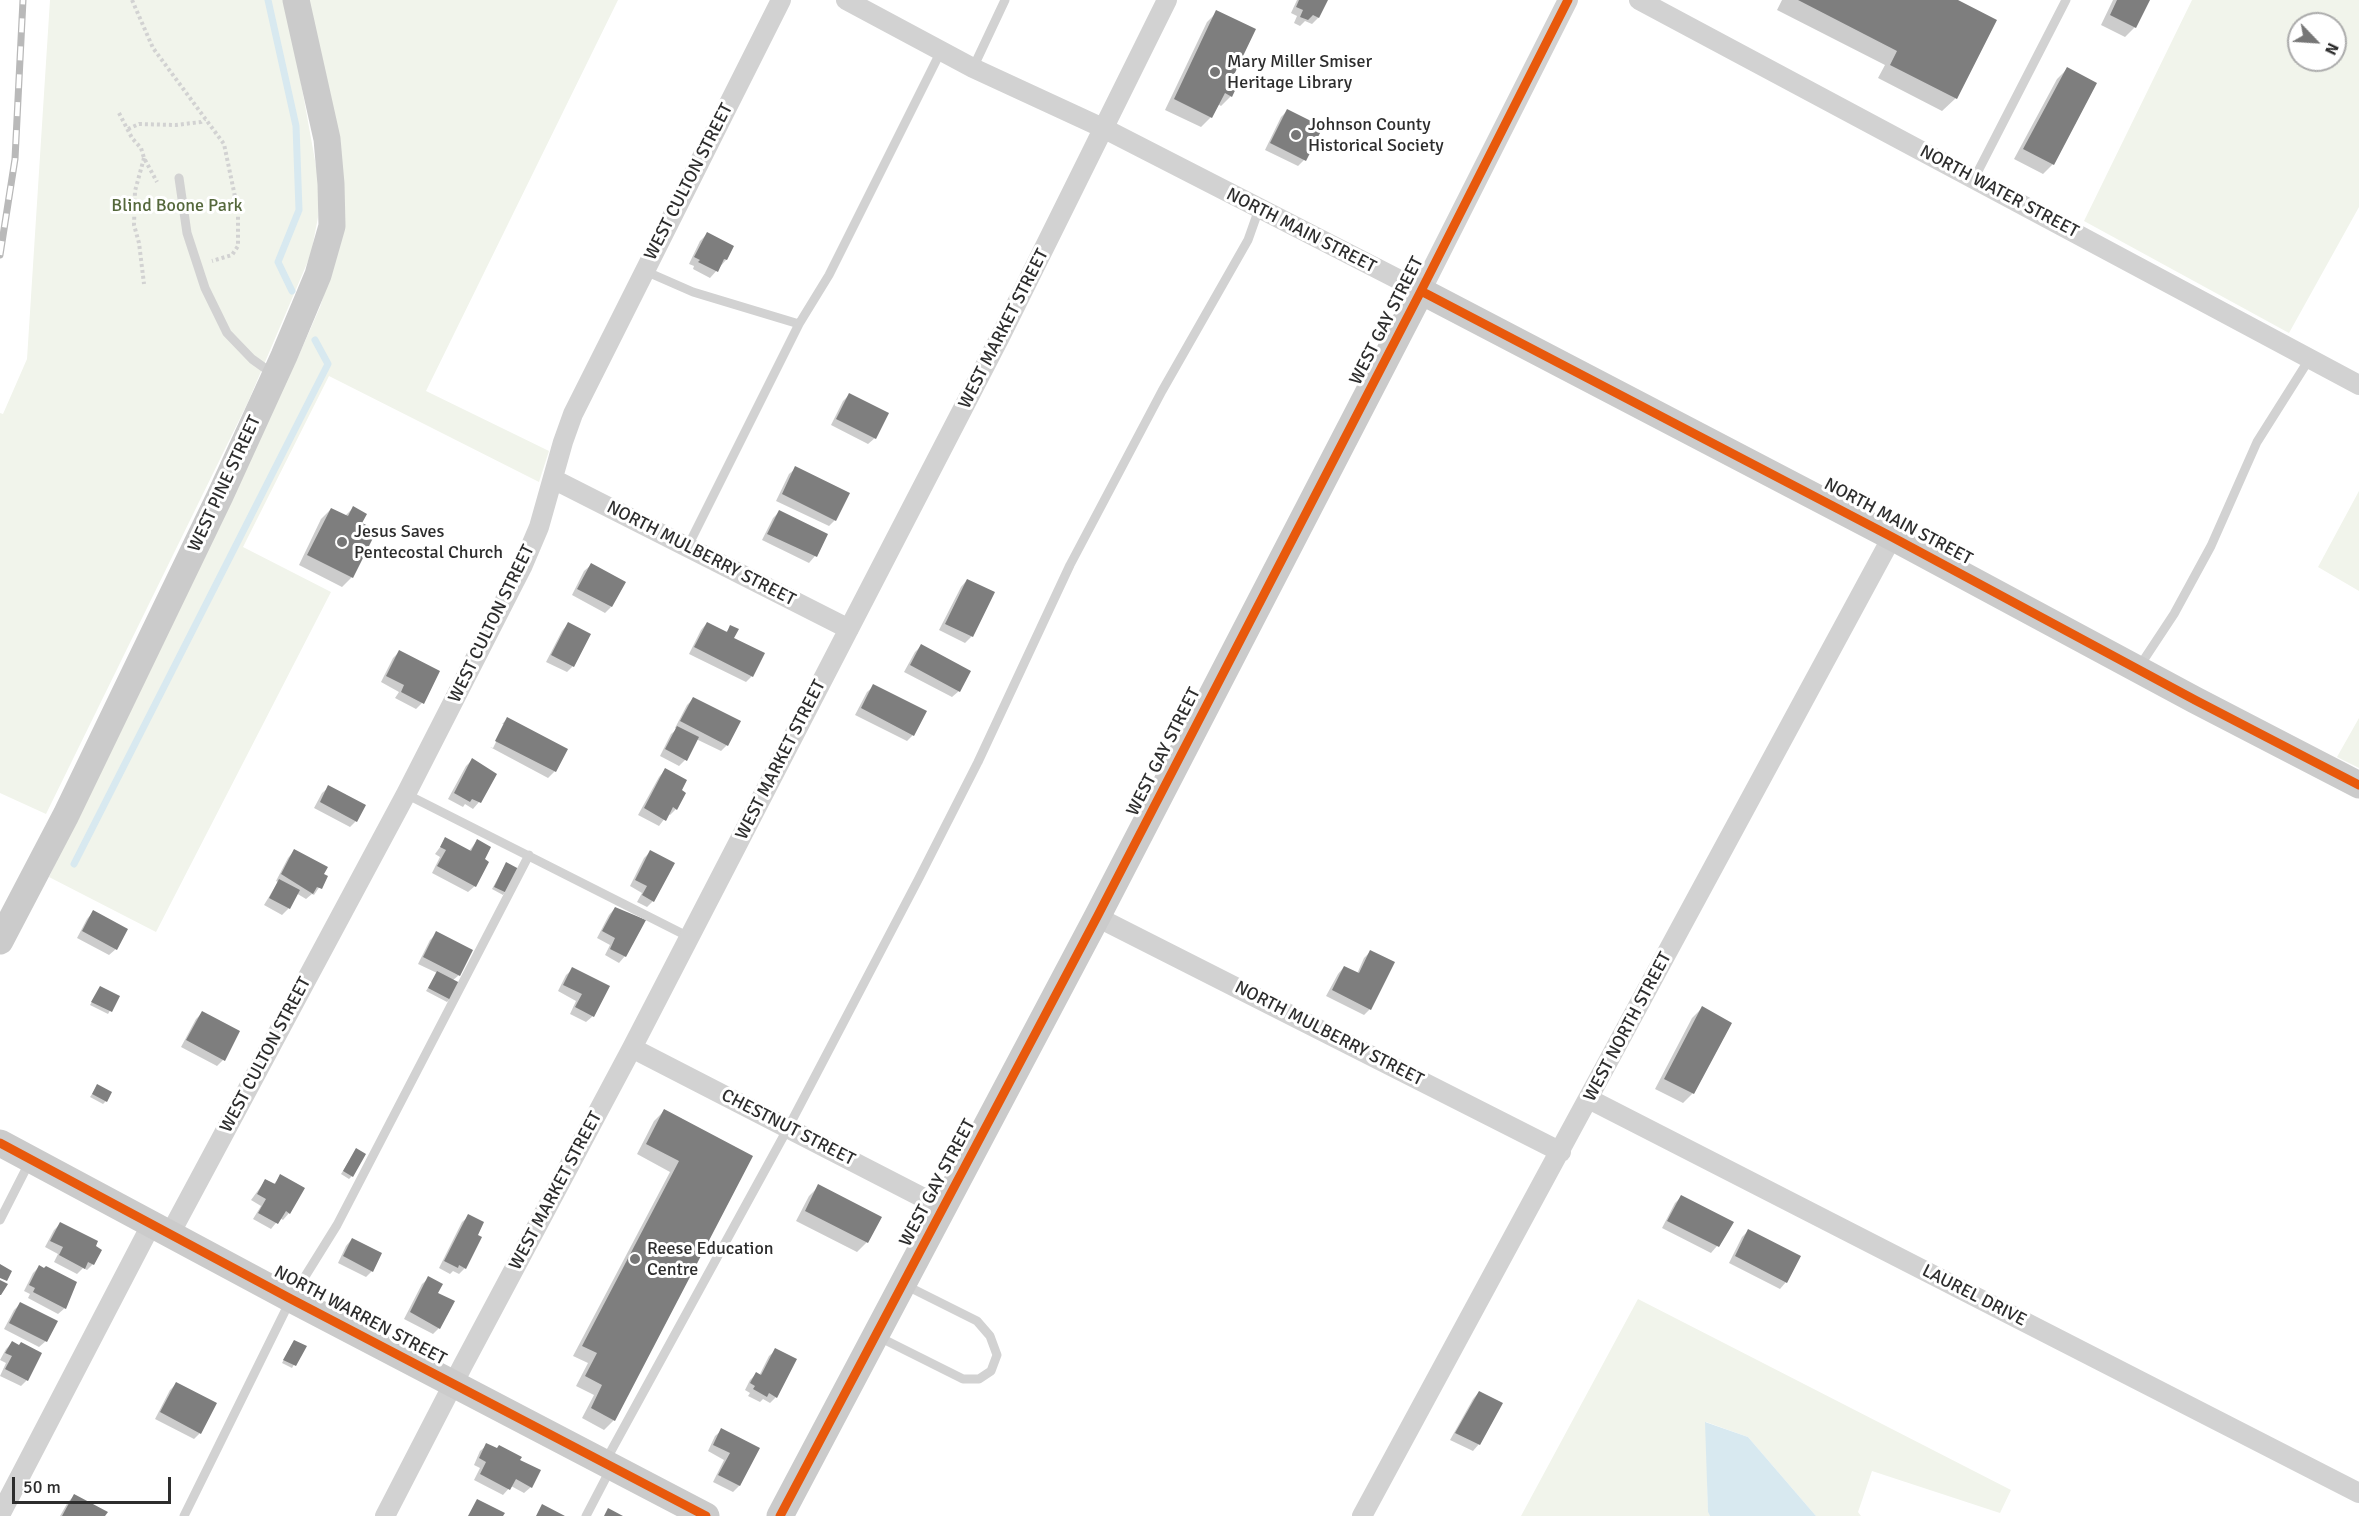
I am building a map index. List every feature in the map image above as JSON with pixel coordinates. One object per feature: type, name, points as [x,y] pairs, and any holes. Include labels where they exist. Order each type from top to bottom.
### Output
[{"type":"street","name":"WEST PINE STREET","points":[[0,941],[66,815],[275,376],[318,275],[332,226],[331,184],[327,139],[296,0]]},
{"type":"street","name":"WEST CULTON STREET","points":[[0,1515],[406,794],[522,567],[539,527],[573,414],[781,0]]},
{"type":"street","name":"NORTH MAIN STREET","points":[[846,0],[973,68],[1105,129],[1421,291],[1892,537],[2359,785]]},
{"type":"street","name":"WEST MARKET STREET","points":[[385,1516],[632,1048],[1006,325],[1167,0]]},
{"type":"street","name":"WEST GAY STREET","points":[[780,1516],[1097,917],[1421,291],[1568,0]]},
{"type":"street","name":"NORTH WATER STREET","points":[[1639,0],[2359,385]]},
{"type":"street","name":"NORTH MULBERRY STREET","points":[[553,479],[849,629]]},
{"type":"street","name":"WEST NORTH STREET","points":[[1362,1516],[1892,537]]},
{"type":"street","name":"NORTH MULBERRY STREET","points":[[1097,917],[1561,1152]]},
{"type":"street","name":"CHESTNUT STREET","points":[[632,1048],[944,1208]]},
{"type":"street","name":"LAUREL DRIVE","points":[[1589,1099],[2359,1493]]},
{"type":"street","name":"NORTH WARREN STREET","points":[[0,1143],[291,1299],[706,1516]]},
{"type":"lane","points":[[973,68],[1005,0]]},
{"type":"lane","points":[[1974,179],[2066,0]]},
{"type":"lane","points":[[687,548],[799,324],[829,275],[941,51]]},
{"type":"lane","points":[[179,178],[187,233],[205,288],[227,333],[252,359],[275,376]]},
{"type":"lane","points":[[586,1516],[608,1466],[788,1128],[978,762],[1070,565],[1162,391],[1248,240],[1259,209]]},
{"type":"lane","points":[[645,271],[693,292],[799,324]]},
{"type":"lane","points":[[2137,669],[2174,614],[2211,546],[2256,442],[2310,358]]},
{"type":"lane","points":[[406,794],[689,937]]},
{"type":"lane","points":[[184,1516],[291,1299],[337,1225],[529,855]]},
{"type":"lane","points":[[0,1220],[31,1159]]},
{"type":"lane","points":[[877,1335],[963,1379],[979,1379],[992,1371],[997,1355],[990,1336],[977,1321],[903,1284]]},
{"type":"path","points":[[132,0],[153,48],[224,144],[238,211],[238,246],[232,255],[226,258]]},
{"type":"path","points":[[120,113],[141,148],[157,182]]},
{"type":"path","points":[[128,129],[139,124],[176,125],[201,122],[205,118]]},
{"type":"path","points":[[144,158],[135,191],[134,225],[139,243],[144,284]]},
{"type":"green space","name":"Blind Boone Park","points":[[50,0],[286,0],[318,177],[318,217],[311,254],[248,402],[46,814],[0,793],[0,413],[3,414],[27,359]]},
{"type":"green space","points":[[309,0],[618,0],[426,391],[549,451],[539,482],[329,376],[243,547],[331,592],[156,932],[49,877],[299,355],[320,307],[334,263]]},
{"type":"green space","points":[[2192,0],[2359,0],[2359,207],[2289,333],[2084,221]]},
{"type":"green space","points":[[2359,491],[2359,591],[2318,567]]},
{"type":"green space","points":[[2359,718],[2359,768],[2337,757]]},
{"type":"green space","points":[[1638,1299],[2011,1490],[2000,1513],[1872,1471],[1858,1512],[1861,1516],[1816,1516],[1748,1437],[1706,1422],[1708,1512],[1710,1516],[1521,1516]]},
{"type":"shaded area","points":[[1705,1422],[1748,1437],[1816,1516],[1710,1516]]},
{"type":"building","points":[[1299,0],[1328,0],[1319,18],[1313,15],[1308,20],[1300,17],[1303,10],[1296,7]]},
{"type":"building","points":[[1798,0],[1958,0],[1997,20],[1957,99],[1890,65],[1897,51]]},
{"type":"building","points":[[2117,0],[2150,0],[2136,28],[2110,15]]},
{"type":"building","points":[[1216,10],[1256,29],[1232,79],[1239,82],[1232,97],[1225,93],[1212,118],[1174,99]]},
{"type":"building","points":[[2067,67],[2097,83],[2054,165],[2023,149]]},
{"type":"building","name":"Johnson County Historical Society","points":[[1287,109],[1323,127],[1306,161],[1270,143]]},
{"type":"building","points":[[707,232],[734,246],[718,272],[698,262],[700,260],[694,257]]},
{"type":"building","points":[[849,393],[889,413],[876,439],[836,419]]},
{"type":"building","points":[[795,466],[850,493],[836,521],[782,494]]},
{"type":"building","name":"Jesus Saves Pentecostal Church","points":[[353,506],[367,514],[362,523],[377,530],[353,578],[307,555],[331,508],[348,516]]},
{"type":"building","points":[[779,510],[828,534],[817,557],[767,534]]},
{"type":"building","points":[[591,563],[626,582],[612,607],[577,589]]},
{"type":"building","points":[[967,579],[995,592],[973,637],[945,624]]},
{"type":"building","points":[[568,622],[591,634],[574,667],[551,655]]},
{"type":"building","points":[[707,622],[727,632],[730,625],[739,629],[734,638],[765,653],[753,677],[694,647]]},
{"type":"building","points":[[921,644],[971,671],[960,692],[910,665]]},
{"type":"building","points":[[399,650],[440,671],[424,704],[401,692],[404,685],[386,676]]},
{"type":"building","points":[[873,684],[927,711],[914,736],[861,708]]},
{"type":"building","points":[[693,697],[741,721],[728,746],[680,721]]},
{"type":"building","points":[[507,717],[568,749],[556,772],[495,741]]},
{"type":"building","points":[[677,726],[699,737],[687,761],[665,749]]},
{"type":"building","points":[[472,758],[497,774],[481,803],[472,799],[470,802],[454,793]]},
{"type":"building","points":[[665,768],[687,780],[682,790],[686,793],[677,810],[673,807],[666,821],[644,808]]},
{"type":"building","points":[[328,785],[366,805],[357,822],[320,802]]},
{"type":"building","points":[[445,837],[471,851],[477,839],[491,847],[485,859],[489,862],[476,887],[437,866],[446,850],[440,847]]},
{"type":"building","points":[[294,849],[328,867],[324,874],[328,876],[322,889],[317,887],[313,894],[281,874]]},
{"type":"building","points":[[650,850],[675,863],[654,902],[642,895],[647,886],[635,880]]},
{"type":"building","points":[[506,862],[519,869],[507,893],[494,887]]},
{"type":"building","points":[[279,879],[300,890],[290,909],[269,898]]},
{"type":"building","points":[[615,907],[646,920],[626,957],[610,949],[615,938],[602,931]]},
{"type":"building","points":[[93,910],[128,929],[117,950],[82,931]]},
{"type":"building","points":[[436,931],[473,950],[460,976],[423,957]]},
{"type":"building","points":[[1370,950],[1395,962],[1371,1010],[1332,990],[1344,966],[1359,973]]},
{"type":"building","points":[[572,967],[610,986],[594,1017],[575,1007],[582,994],[563,985]]},
{"type":"building","points":[[437,971],[460,983],[451,1000],[428,988]]},
{"type":"building","points":[[100,986],[120,996],[112,1012],[91,1002]]},
{"type":"building","points":[[1702,1006],[1732,1023],[1694,1094],[1664,1079]]},
{"type":"building","points":[[202,1011],[240,1031],[225,1061],[186,1040]]},
{"type":"building","points":[[97,1084],[112,1092],[107,1102],[92,1094]]},
{"type":"building","points":[[664,1109],[753,1156],[615,1421],[591,1408],[602,1385],[585,1376],[597,1353],[582,1346],[679,1161],[646,1144]]},
{"type":"building","points":[[356,1148],[366,1154],[353,1177],[343,1171]]},
{"type":"building","points":[[280,1174],[305,1188],[290,1214],[286,1211],[278,1224],[258,1213],[266,1199],[257,1194],[265,1179],[275,1184]]},
{"type":"building","points":[[818,1184],[882,1217],[868,1243],[805,1211]]},
{"type":"building","points":[[1681,1195],[1734,1222],[1719,1247],[1667,1221]]},
{"type":"building","points":[[468,1214],[484,1222],[478,1235],[482,1237],[466,1269],[444,1261]]},
{"type":"building","points":[[60,1222],[98,1241],[96,1246],[102,1250],[94,1265],[88,1262],[85,1269],[59,1255],[63,1247],[50,1241]]},
{"type":"building","points":[[1748,1229],[1801,1256],[1787,1283],[1735,1256]]},
{"type":"building","points":[[352,1238],[382,1253],[373,1272],[343,1256]]},
{"type":"building","points":[[0,1264],[12,1271],[7,1281],[0,1278]]},
{"type":"building","points":[[39,1265],[44,1268],[46,1266],[77,1282],[66,1309],[33,1292],[35,1288],[29,1285]]},
{"type":"building","points":[[428,1276],[443,1284],[438,1293],[455,1301],[440,1329],[410,1312]]},
{"type":"building","points":[[0,1280],[8,1284],[1,1295],[0,1295]]},
{"type":"building","points":[[20,1302],[58,1321],[47,1342],[9,1323]]},
{"type":"building","points":[[294,1340],[307,1346],[296,1366],[283,1360]]},
{"type":"building","points":[[12,1341],[19,1345],[21,1342],[42,1353],[28,1381],[5,1369],[12,1356],[5,1353]]},
{"type":"building","points":[[775,1348],[797,1359],[777,1398],[769,1393],[767,1397],[753,1389],[755,1386],[750,1383],[756,1372],[761,1375]]},
{"type":"building","points":[[176,1382],[217,1403],[201,1434],[160,1412]]},
{"type":"building","points":[[1479,1391],[1503,1403],[1480,1445],[1455,1433]]},
{"type":"building","points":[[721,1428],[760,1448],[740,1486],[718,1475],[730,1453],[713,1445]]},
{"type":"building","points":[[486,1443],[497,1448],[499,1445],[522,1457],[520,1460],[541,1470],[532,1488],[516,1479],[510,1490],[480,1474],[486,1462],[479,1458]]},
{"type":"building","points":[[74,1494],[108,1512],[105,1516],[62,1516]]},
{"type":"building","points":[[477,1499],[505,1513],[503,1516],[468,1516]]},
{"type":"building","points":[[542,1504],[565,1516],[536,1516]]},
{"type":"building","points":[[608,1508],[623,1516],[604,1516]]},
{"type":"waterway","points":[[268,0],[296,126],[299,210],[278,262],[292,291]]},
{"type":"waterway","points":[[74,864],[328,364],[315,340]]},
{"type":"railway","points":[[0,255],[15,159],[23,0]]},
{"type":"cycle path","points":[[780,1516],[1097,917],[1421,291],[1568,0]]},
{"type":"cycle path","points":[[1421,291],[1892,537],[2195,700],[2359,785]]},
{"type":"cycle path","points":[[0,1143],[291,1299],[706,1516]]},
{"type":"place","name":"Mary Miller Smiser Heritage Library","points":[[1215,72]]},
{"type":"place","name":"Johnson County Historical Society","points":[[1296,135]]},
{"type":"place","name":"Jesus Saves Pentecostal Church","points":[[342,542]]},
{"type":"place","name":"Reese Education Centre","points":[[635,1259]]}]
